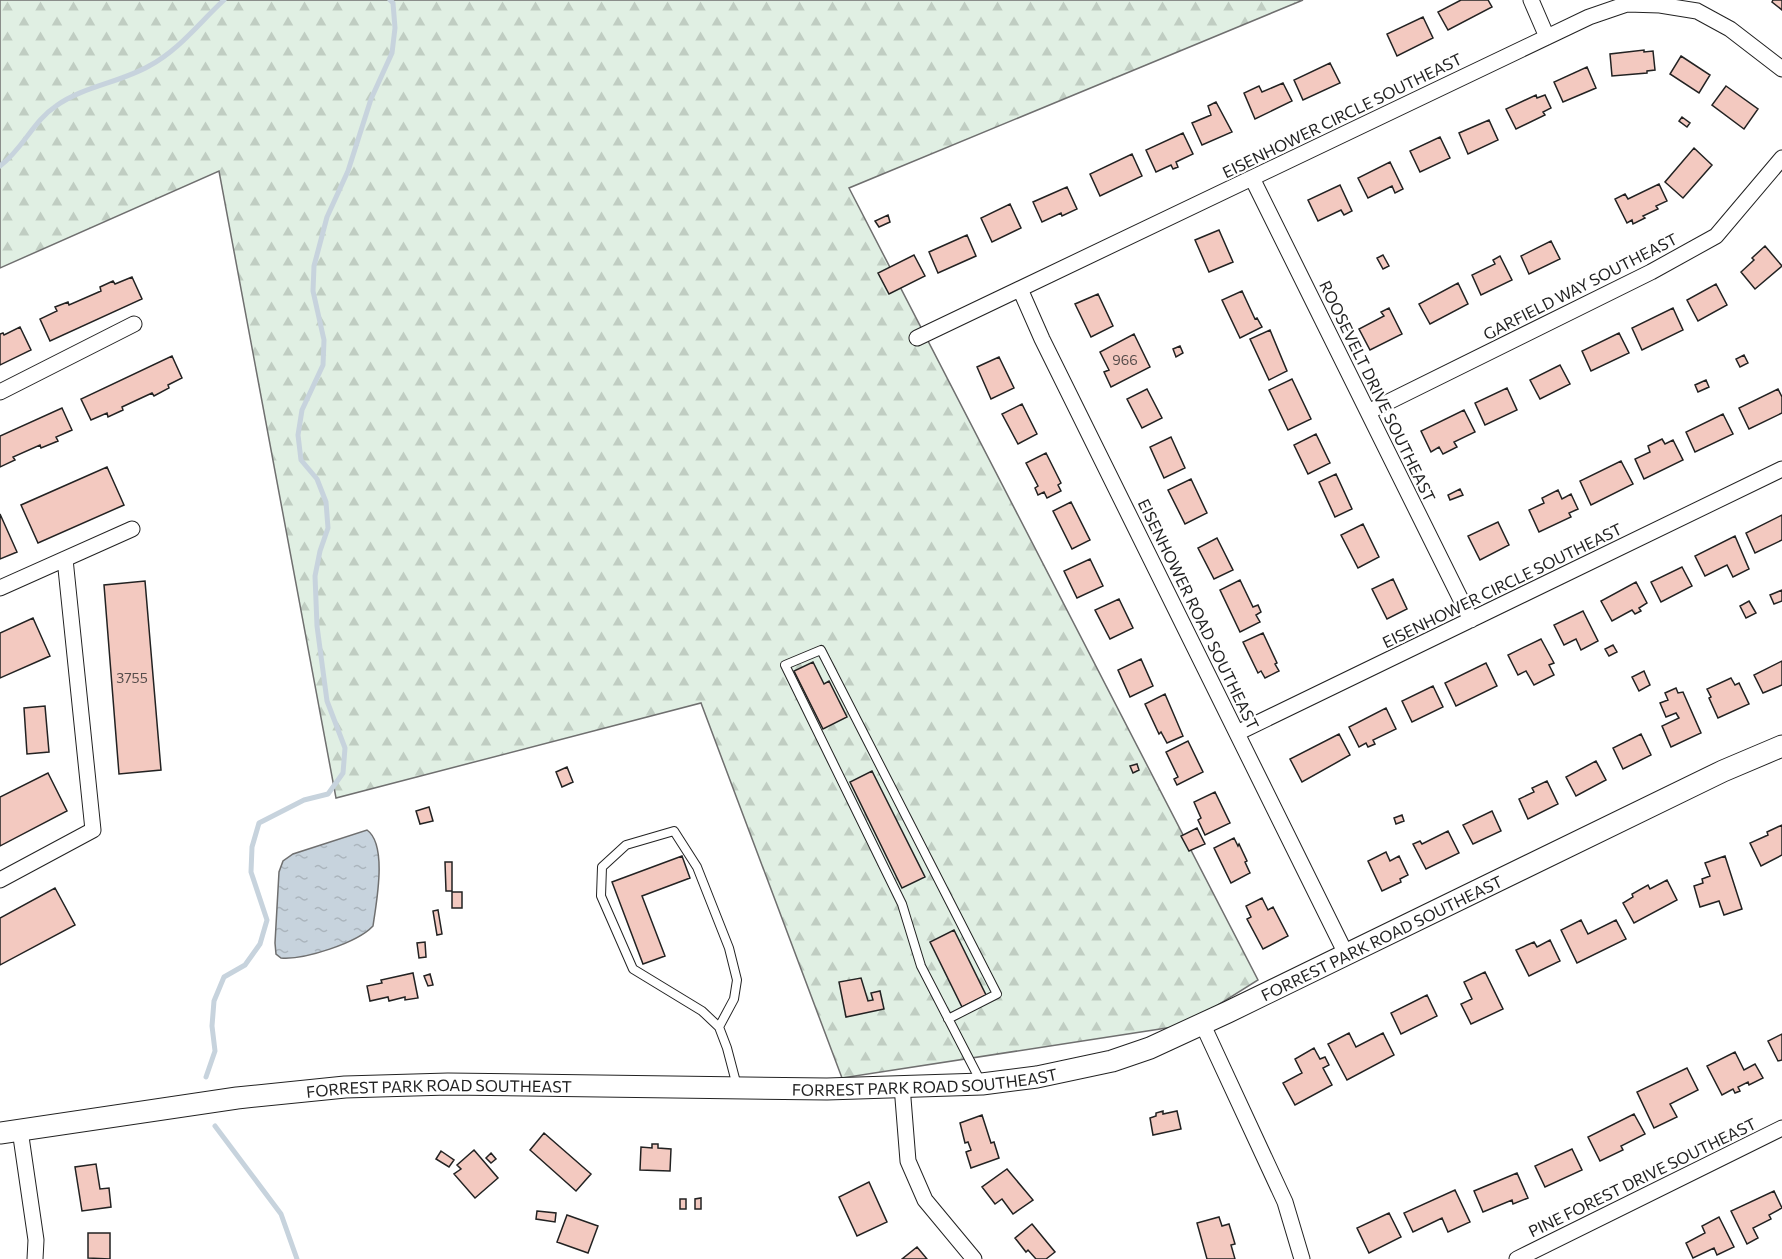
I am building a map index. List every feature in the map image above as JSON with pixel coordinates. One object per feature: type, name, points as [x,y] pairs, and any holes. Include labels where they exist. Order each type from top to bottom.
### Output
[{"type":"street","points":[[1531,0],[1547,37]]},
{"type":"street","name":"EISENHOWER CIRCLE SOUTHEAST","points":[[917,339],[1589,17],[1627,4],[1697,11],[1730,29],[1782,69]]},
{"type":"street","name":"GARFIELD WAY SOUTHEAST","points":[[1368,412],[1652,272],[1716,236],[1782,158]]},
{"type":"street","name":"ROOSEVELT DRIVE SOUTHEAST","points":[[1252,178],[1471,620]]},
{"type":"street","name":"EISENHOWER ROAD SOUTHEAST","points":[[1020,289],[1042,339],[1346,954]]},
{"type":"street","points":[[0,392],[134,324]]},
{"type":"street","name":"EISENHOWER CIRCLE SOUTHEAST","points":[[1237,733],[1782,469]]},
{"type":"street","points":[[0,588],[132,529]]},
{"type":"street","points":[[0,880],[93,830],[65,559]]},
{"type":"street","name":"FORREST PARK ROAD SOUTHEAST","points":[[10,1131],[237,1098],[345,1087],[448,1084],[827,1089],[982,1084],[1037,1077],[1112,1061],[1150,1048],[1723,771],[1782,746]]},
{"type":"street","points":[[1202,1023],[1285,1202],[1302,1259]]},
{"type":"street","points":[[902,1086],[908,1161],[912,1171],[925,1200],[974,1259]]},
{"type":"street","name":"PINE FOREST DRIVE SOUTHEAST","points":[[1517,1259],[1782,1128]]},
{"type":"street","points":[[10,1131],[36,1240],[35,1259]]},
{"type":"lane","points":[[948,1019],[997,994],[820,650],[785,665],[902,904],[921,966],[948,1019],[982,1084]]},
{"type":"lane","points":[[719,1027],[734,999],[737,980],[729,948],[697,867],[674,831],[626,845],[602,867],[600,896],[633,969],[702,1011],[719,1027],[737,1088]]},
{"type":"green space","points":[[0,0],[1303,0],[849,188],[1258,980],[1186,1025],[842,1078],[701,703],[336,798],[219,171],[0,268]]},
{"type":"water","points":[[367,830],[377,848],[379,861],[373,926],[355,938],[330,949],[303,956],[281,958],[276,954],[275,943],[279,872],[283,861],[293,854]]},
{"type":"building","points":[[1461,0],[1488,0],[1492,7],[1448,30],[1438,12]]},
{"type":"building","points":[[1782,0],[1782,10],[1772,2]]},
{"type":"building","points":[[1423,17],[1433,38],[1397,56],[1387,34]]},
{"type":"building","points":[[1644,50],[1644,52],[1653,51],[1655,70],[1647,71],[1647,73],[1612,76],[1610,54]]},
{"type":"building","points":[[1681,56],[1710,75],[1699,93],[1670,74]]},
{"type":"building","points":[[1330,63],[1340,83],[1303,100],[1294,80]]},
{"type":"building","points":[[1587,67],[1596,88],[1563,102],[1554,82]]},
{"type":"building","points":[[1283,83],[1292,101],[1255,119],[1244,93],[1259,86],[1262,92]]},
{"type":"building","points":[[1726,86],[1758,109],[1744,129],[1712,105]]},
{"type":"building","points":[[1536,95],[1537,98],[1545,95],[1551,108],[1543,112],[1545,115],[1516,129],[1506,109]]},
{"type":"building","points":[[1216,102],[1232,132],[1202,145],[1192,123],[1211,115],[1208,106]]},
{"type":"building","points":[[1682,117],[1690,123],[1687,127],[1679,121]]},
{"type":"building","points":[[1489,120],[1498,140],[1468,154],[1459,133]]},
{"type":"building","points":[[1183,133],[1193,154],[1176,162],[1178,167],[1173,169],[1171,165],[1156,172],[1146,150]]},
{"type":"building","points":[[1440,137],[1450,158],[1420,172],[1410,151]]},
{"type":"building","points":[[1694,148],[1712,165],[1683,198],[1665,182]]},
{"type":"building","points":[[1132,154],[1142,176],[1100,196],[1090,174]]},
{"type":"building","points":[[1390,162],[1403,189],[1395,193],[1392,186],[1368,198],[1358,178]]},
{"type":"building","points":[[1659,184],[1667,201],[1656,206],[1658,209],[1643,216],[1645,218],[1633,224],[1632,220],[1627,223],[1615,199],[1625,194],[1628,199]]},
{"type":"building","points":[[1340,185],[1352,211],[1344,215],[1341,210],[1318,221],[1308,200]]},
{"type":"building","points":[[1067,187],[1077,209],[1062,216],[1061,213],[1042,222],[1033,202]]},
{"type":"building","points":[[1010,204],[1021,228],[992,242],[981,218]]},
{"type":"building","points":[[888,215],[890,222],[879,227],[875,221]]},
{"type":"building","points":[[1219,230],[1233,262],[1209,272],[1195,240]]},
{"type":"building","points":[[967,235],[976,256],[938,273],[929,252]]},
{"type":"building","points":[[1551,241],[1560,259],[1529,274],[1521,256]]},
{"type":"building","points":[[1765,246],[1782,266],[1755,289],[1741,272]]},
{"type":"building","points":[[914,255],[925,276],[889,294],[878,273]]},
{"type":"building","points":[[1383,255],[1389,266],[1383,269],[1377,258]]},
{"type":"building","points":[[1500,256],[1512,280],[1481,295],[1472,275],[1495,264],[1493,260]]},
{"type":"building","points":[[132,277],[142,299],[50,341],[40,319],[57,311],[55,307],[68,302],[69,305],[101,291],[100,287],[113,281],[115,284]]},
{"type":"building","points":[[1458,283],[1468,304],[1430,324],[1419,304]]},
{"type":"building","points":[[1716,284],[1727,305],[1698,321],[1687,300]]},
{"type":"building","points":[[1242,291],[1255,319],[1257,318],[1262,327],[1240,338],[1222,300]]},
{"type":"building","points":[[1098,294],[1113,326],[1091,337],[1075,304]]},
{"type":"building","points":[[1389,308],[1402,334],[1370,350],[1359,329],[1384,316],[1381,312]]},
{"type":"building","points":[[1673,308],[1683,330],[1642,350],[1632,328]]},
{"type":"building","points":[[20,327],[31,350],[0,365],[0,334],[4,335]]},
{"type":"building","points":[[1270,330],[1287,371],[1269,380],[1250,339]]},
{"type":"building","points":[[1619,333],[1629,353],[1591,371],[1582,351]]},
{"type":"building","points":[[1134,334],[1150,367],[1111,387],[1104,372],[1109,370],[1100,352]]},
{"type":"building","points":[[1180,346],[1183,353],[1176,357],[1173,349]]},
{"type":"building","points":[[1744,355],[1748,363],[1740,367],[1736,359]]},
{"type":"building","points":[[172,356],[182,378],[154,396],[152,393],[122,407],[123,410],[108,417],[107,413],[91,420],[81,399]]},
{"type":"building","points":[[999,357],[1014,388],[991,399],[977,367]]},
{"type":"building","points":[[1560,365],[1570,384],[1540,399],[1530,380]]},
{"type":"building","points":[[1292,379],[1311,419],[1288,430],[1269,390]]},
{"type":"building","points":[[1706,380],[1709,387],[1698,392],[1695,385]]},
{"type":"building","points":[[1507,388],[1517,410],[1485,425],[1475,403]]},
{"type":"building","points":[[1147,389],[1162,418],[1142,428],[1127,399]]},
{"type":"building","points":[[1778,389],[1782,397],[1782,413],[1749,429],[1739,408]]},
{"type":"building","points":[[1022,404],[1037,434],[1018,444],[1002,414]]},
{"type":"building","points":[[62,408],[72,430],[56,437],[58,441],[41,448],[40,445],[13,457],[15,460],[0,467],[0,436]]},
{"type":"building","points":[[1464,410],[1475,432],[1454,442],[1457,447],[1443,454],[1439,447],[1431,452],[1421,431]]},
{"type":"building","points":[[1723,414],[1733,434],[1695,452],[1686,432]]},
{"type":"building","points":[[1316,434],[1330,463],[1308,474],[1294,445]]},
{"type":"building","points":[[1171,437],[1185,468],[1164,478],[1150,447]]},
{"type":"building","points":[[1662,439],[1665,444],[1673,440],[1683,460],[1644,479],[1635,459],[1650,452],[1648,446]]},
{"type":"building","points":[[1046,453],[1061,483],[1058,485],[1061,491],[1047,498],[1044,492],[1038,495],[1035,488],[1038,486],[1026,463]]},
{"type":"building","points":[[1621,461],[1633,484],[1591,505],[1580,481]]},
{"type":"building","points":[[107,467],[124,505],[38,543],[21,505]]},
{"type":"building","points":[[1336,474],[1352,509],[1335,517],[1319,482]]},
{"type":"building","points":[[1191,479],[1207,513],[1185,524],[1168,490]]},
{"type":"building","points":[[1460,489],[1463,495],[1450,500],[1448,495]]},
{"type":"building","points":[[1558,490],[1562,499],[1571,494],[1578,509],[1569,513],[1571,517],[1539,532],[1529,510],[1544,503],[1542,498]]},
{"type":"building","points":[[1071,502],[1090,540],[1072,549],[1053,511]]},
{"type":"building","points":[[0,514],[17,552],[0,559]]},
{"type":"building","points":[[1782,515],[1782,540],[1755,553],[1746,533]]},
{"type":"building","points":[[1498,522],[1509,545],[1480,560],[1468,536]]},
{"type":"building","points":[[1363,524],[1379,557],[1358,568],[1341,535]]},
{"type":"building","points":[[1735,536],[1749,569],[1733,577],[1727,565],[1705,576],[1695,556]]},
{"type":"building","points":[[1217,538],[1233,570],[1214,579],[1198,548]]},
{"type":"building","points":[[1090,559],[1103,586],[1077,598],[1064,571]]},
{"type":"building","points":[[1682,567],[1692,586],[1661,602],[1651,582]]},
{"type":"building","points":[[1393,579],[1407,609],[1387,619],[1372,589]]},
{"type":"building","points":[[1240,580],[1253,607],[1258,605],[1261,612],[1256,615],[1260,622],[1240,632],[1220,590]]},
{"type":"building","points":[[145,581],[161,770],[119,774],[104,585]]},
{"type":"building","points":[[1636,582],[1647,603],[1639,608],[1641,611],[1635,614],[1632,610],[1612,621],[1601,601]]},
{"type":"building","points":[[1782,590],[1782,601],[1774,604],[1770,595]]},
{"type":"building","points":[[1119,599],[1133,628],[1110,639],[1095,610]]},
{"type":"building","points":[[1749,601],[1756,613],[1746,618],[1740,606]]},
{"type":"building","points":[[1583,611],[1598,641],[1581,650],[1576,639],[1564,645],[1554,625]]},
{"type":"building","points":[[33,618],[50,656],[0,678],[0,633]]},
{"type":"building","points":[[1263,633],[1279,671],[1265,678],[1261,671],[1258,673],[1243,642]]},
{"type":"building","points":[[1541,639],[1554,663],[1549,665],[1554,675],[1534,685],[1526,671],[1518,675],[1508,655]]},
{"type":"building","points":[[1613,645],[1617,652],[1609,656],[1605,649]]},
{"type":"building","points":[[1141,659],[1153,686],[1130,697],[1118,670]]},
{"type":"building","points":[[1782,661],[1782,685],[1763,693],[1754,675]]},
{"type":"building","points":[[813,662],[824,684],[829,681],[847,717],[823,729],[794,671]]},
{"type":"building","points":[[1486,663],[1497,686],[1456,706],[1445,683]]},
{"type":"building","points":[[1644,671],[1650,685],[1639,691],[1632,677]]},
{"type":"building","points":[[1731,678],[1735,685],[1739,683],[1749,704],[1718,718],[1707,689]]},
{"type":"building","points":[[1433,686],[1443,707],[1412,722],[1402,701]]},
{"type":"building","points":[[1676,688],[1678,693],[1683,692],[1701,733],[1671,747],[1662,726],[1679,718],[1676,713],[1666,717],[1660,703],[1668,700],[1665,693]]},
{"type":"building","points":[[1165,694],[1183,736],[1167,743],[1161,732],[1159,734],[1145,704]]},
{"type":"building","points":[[45,706],[49,752],[27,754],[24,708]]},
{"type":"building","points":[[1386,708],[1396,729],[1373,740],[1375,744],[1368,747],[1366,743],[1359,747],[1349,727]]},
{"type":"building","points":[[1339,734],[1350,755],[1302,782],[1290,759]]},
{"type":"building","points":[[1641,734],[1651,755],[1623,769],[1613,748]]},
{"type":"building","points":[[1188,741],[1203,772],[1177,785],[1174,779],[1178,777],[1166,752]]},
{"type":"building","points":[[1596,761],[1606,780],[1576,796],[1566,777]]},
{"type":"building","points":[[1137,764],[1139,770],[1133,773],[1130,766]]},
{"type":"building","points":[[567,767],[573,782],[562,787],[556,772]]},
{"type":"building","points":[[872,771],[925,877],[902,888],[850,782]]},
{"type":"building","points":[[48,773],[67,811],[0,846],[0,797]]},
{"type":"building","points":[[1547,781],[1558,804],[1528,819],[1519,799],[1534,792],[1532,788]]},
{"type":"building","points":[[1215,792],[1230,823],[1205,835],[1198,820],[1201,818],[1194,802]]},
{"type":"building","points":[[429,807],[433,821],[420,824],[416,811]]},
{"type":"building","points":[[1492,811],[1501,831],[1473,844],[1463,825]]},
{"type":"building","points":[[1402,815],[1404,821],[1396,824],[1394,818]]},
{"type":"building","points":[[1782,825],[1782,855],[1761,866],[1750,843],[1768,835],[1767,832]]},
{"type":"building","points":[[1197,828],[1205,844],[1189,851],[1181,836]]},
{"type":"building","points":[[1448,831],[1459,853],[1426,869],[1413,844],[1420,841],[1422,844]]},
{"type":"building","points":[[1234,838],[1247,861],[1245,862],[1250,873],[1231,883],[1214,848]]},
{"type":"building","points":[[1386,852],[1390,861],[1399,856],[1408,875],[1400,879],[1401,882],[1382,891],[1368,861]]},
{"type":"building","points":[[682,856],[690,878],[642,896],[665,956],[643,964],[612,882]]},
{"type":"building","points":[[1725,856],[1742,909],[1724,915],[1719,901],[1700,907],[1694,886],[1703,883],[1702,879],[1710,876],[1705,863]]},
{"type":"building","points":[[445,862],[452,862],[452,891],[446,891]]},
{"type":"building","points":[[1667,880],[1677,900],[1634,923],[1623,903],[1633,897],[1632,894],[1648,885],[1650,889]]},
{"type":"building","points":[[55,888],[75,925],[0,965],[0,918]]},
{"type":"building","points":[[452,892],[462,892],[462,908],[452,908]]},
{"type":"building","points":[[1262,898],[1268,910],[1273,907],[1288,936],[1263,949],[1247,919],[1251,917],[1246,906]]},
{"type":"building","points":[[438,910],[442,934],[437,935],[433,911]]},
{"type":"building","points":[[1581,920],[1588,934],[1616,920],[1626,939],[1577,963],[1561,930]]},
{"type":"building","points":[[954,930],[986,995],[962,1007],[930,942]]},
{"type":"building","points":[[1550,940],[1560,961],[1529,976],[1516,950],[1534,942],[1537,947]]},
{"type":"building","points":[[425,942],[426,957],[419,958],[417,943]]},
{"type":"building","points":[[1485,972],[1503,1009],[1471,1024],[1461,1004],[1472,999],[1464,982]]},
{"type":"building","points":[[413,973],[418,998],[405,1000],[405,997],[389,1001],[388,997],[370,1001],[367,986],[382,983],[381,980]]},
{"type":"building","points":[[430,974],[433,985],[428,986],[424,976]]},
{"type":"building","points":[[861,978],[868,1001],[873,1000],[871,993],[880,991],[884,1009],[846,1017],[839,982]]},
{"type":"building","points":[[1427,995],[1437,1016],[1401,1034],[1391,1013]]},
{"type":"building","points":[[1349,1033],[1356,1047],[1383,1033],[1394,1055],[1347,1080],[1328,1044]]},
{"type":"building","points":[[1782,1034],[1782,1060],[1778,1061],[1768,1041]]},
{"type":"building","points":[[1314,1048],[1320,1059],[1325,1057],[1329,1065],[1323,1068],[1332,1085],[1295,1105],[1283,1083],[1302,1073],[1295,1059]]},
{"type":"building","points":[[1735,1052],[1744,1070],[1755,1064],[1763,1078],[1749,1085],[1748,1082],[1738,1087],[1740,1091],[1735,1093],[1733,1089],[1722,1095],[1707,1066]]},
{"type":"building","points":[[1687,1068],[1698,1090],[1670,1104],[1677,1117],[1654,1128],[1637,1092]]},
{"type":"building","points":[[1163,1111],[1163,1114],[1177,1111],[1181,1129],[1153,1135],[1150,1118]]},
{"type":"building","points":[[1634,1114],[1645,1134],[1621,1146],[1623,1150],[1600,1161],[1588,1137]]},
{"type":"building","points":[[982,1115],[991,1143],[994,1142],[999,1158],[971,1168],[966,1152],[971,1150],[968,1142],[965,1143],[960,1123]]},
{"type":"building","points":[[544,1133],[591,1174],[576,1191],[530,1150]]},
{"type":"building","points":[[652,1144],[658,1144],[658,1148],[671,1149],[670,1171],[640,1170],[641,1147],[652,1148]]},
{"type":"building","points":[[1572,1149],[1582,1170],[1545,1187],[1535,1166]]},
{"type":"building","points":[[474,1150],[498,1178],[475,1198],[454,1174],[461,1169],[457,1165]]},
{"type":"building","points":[[441,1151],[454,1160],[449,1167],[436,1159]]},
{"type":"building","points":[[491,1153],[496,1159],[491,1163],[486,1158]]},
{"type":"building","points":[[96,1164],[100,1189],[109,1188],[111,1207],[82,1211],[75,1167]]},
{"type":"building","points":[[1007,1169],[1033,1200],[1013,1214],[1002,1199],[995,1204],[982,1187]]},
{"type":"building","points":[[1517,1173],[1528,1198],[1513,1204],[1512,1200],[1483,1212],[1474,1191]]},
{"type":"building","points":[[869,1182],[887,1222],[857,1236],[839,1197]]},
{"type":"building","points":[[1455,1190],[1470,1222],[1448,1232],[1442,1218],[1413,1232],[1404,1213]]},
{"type":"building","points":[[1774,1191],[1782,1208],[1769,1215],[1771,1219],[1753,1228],[1758,1238],[1747,1244],[1731,1211]]},
{"type":"building","points":[[701,1198],[701,1209],[695,1209],[695,1199]]},
{"type":"building","points":[[680,1199],[686,1199],[686,1209],[680,1209]]},
{"type":"building","points":[[537,1211],[556,1213],[555,1222],[536,1219]]},
{"type":"building","points":[[1389,1213],[1401,1237],[1369,1253],[1357,1228]]},
{"type":"building","points":[[567,1215],[598,1226],[588,1253],[557,1242]]},
{"type":"building","points":[[1219,1217],[1222,1226],[1229,1224],[1235,1244],[1231,1245],[1235,1259],[1207,1259],[1197,1223]]},
{"type":"building","points":[[1719,1217],[1734,1247],[1717,1255],[1714,1248],[1693,1258],[1686,1243],[1705,1233],[1702,1226]]},
{"type":"building","points":[[1032,1224],[1055,1252],[1046,1259],[1036,1259],[1028,1250],[1026,1252],[1015,1238]]},
{"type":"building","points":[[88,1233],[110,1233],[110,1259],[88,1258]]},
{"type":"building","points":[[917,1247],[927,1259],[902,1259]]},
{"type":"waterway","points":[[0,166],[15,152],[41,119],[56,106],[78,94],[126,77],[160,60],[224,0]]},
{"type":"waterway","points":[[206,1077],[215,1051],[212,1026],[214,1001],[224,977],[245,965],[260,944],[267,920],[251,872],[252,847],[259,823],[304,800],[328,794],[343,773],[345,748],[327,701],[317,626],[315,576],[328,528],[326,502],[317,479],[301,460],[298,435],[302,410],[323,365],[324,340],[313,291],[314,266],[327,217],[348,171],[371,99],[392,53],[395,28],[393,3],[390,0]]},
{"type":"waterway","points":[[215,1126],[281,1214],[297,1259]]}]
